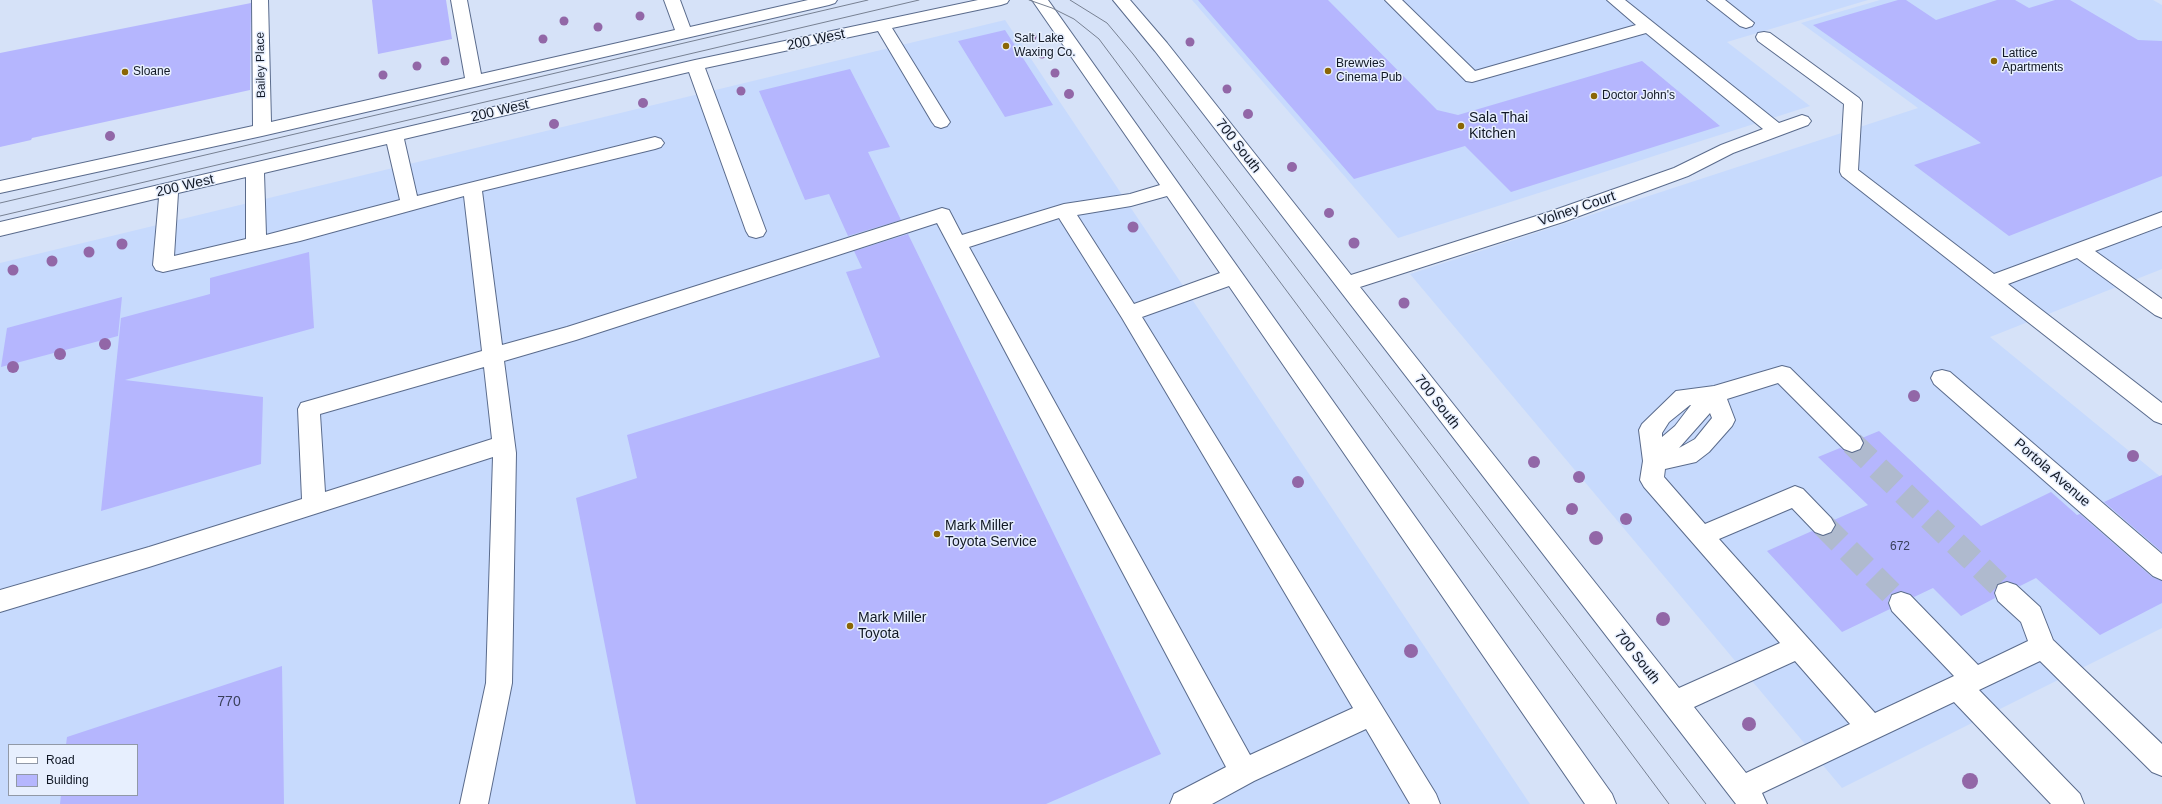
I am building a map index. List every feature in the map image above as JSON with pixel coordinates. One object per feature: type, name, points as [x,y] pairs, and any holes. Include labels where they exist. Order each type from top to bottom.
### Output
[{"type":"street","name":"Bailey Place","points":[[260,0],[262,130]]},
{"type":"street","points":[[458,0],[474,81]]},
{"type":"street","points":[[672,0],[684,33]]},
{"type":"street","name":"200 West","points":[[0,229],[695,65],[1001,0]]},
{"type":"street","points":[[1040,0],[1602,804]]},
{"type":"street","name":"700 South","points":[[1121,0],[1166,53],[1747,796]]},
{"type":"street","points":[[1393,0],[1472,76],[1649,27]]},
{"type":"street","points":[[1615,0],[1777,131]]},
{"type":"street","points":[[1715,0],[1746,23]]},
{"type":"street","points":[[0,187],[262,130],[820,1]]},
{"type":"street","points":[[883,26],[941,122]]},
{"type":"street","points":[[1764,38],[1853,102],[1849,172],[1993,282],[2162,415]]},
{"type":"street","points":[[695,65],[756,231]]},
{"type":"street","name":"Volney Court","points":[[1346,284],[1556,217],[1680,172],[1727,149],[1802,121]]},
{"type":"street","points":[[394,136],[410,204]]},
{"type":"street","points":[[169,189],[163,266],[256,244],[472,188],[655,143]]},
{"type":"street","points":[[255,169],[256,244]]},
{"type":"street","points":[[472,188],[491,356],[504,445],[499,683],[474,804]]},
{"type":"street","points":[[957,244],[1064,210],[1131,200],[1172,188]]},
{"type":"street","points":[[1064,210],[1129,313],[1426,804]]},
{"type":"street","points":[[314,504],[309,409],[570,334],[942,215],[1244,772]]},
{"type":"street","points":[[1993,282],[2162,219]]},
{"type":"street","points":[[2079,250],[2162,310]]},
{"type":"street","points":[[1129,313],[1193,292],[1233,276]]},
{"type":"street","points":[[1852,443],[1782,374],[1714,394],[1684,397],[1650,430],[1654,461],[1652,480],[1871,728]]},
{"type":"street","name":"Portola Avenue","points":[[1942,378],[2162,569]]},
{"type":"street","points":[[1654,461],[1714,394]]},
{"type":"street","points":[[1654,461],[1688,456],[1703,443],[1724,420],[1714,394]]},
{"type":"street","points":[[0,601],[149,557],[504,445]]},
{"type":"street","points":[[1701,536],[1795,496],[1823,525]]},
{"type":"street","points":[[2007,592],[2031,615],[2043,647],[2162,763]]},
{"type":"street","points":[[1900,603],[1966,683],[2070,804]]},
{"type":"street","points":[[1674,703],[1799,647]]},
{"type":"street","points":[[1747,796],[1871,728],[2043,647]]},
{"type":"street","points":[[1184,804],[1244,772],[1371,713]]},
{"type":"shaded area","points":[[1192,0],[1868,0],[1727,42],[1810,106],[1398,238]]},
{"type":"shaded area","points":[[1880,0],[2153,0],[2162,5],[2162,269],[1990,337],[2162,478],[2162,628],[1842,788],[1410,274],[1918,108],[1801,23]]},
{"type":"shaded area","points":[[1005,20],[1530,804],[0,804],[0,263]]},
{"type":"building","points":[[372,0],[446,0],[452,39],[378,54]]},
{"type":"building","points":[[1198,0],[1328,0],[1437,110],[1458,115],[1642,61],[1720,126],[1511,192],[1465,146],[1354,179]]},
{"type":"building","points":[[1898,0],[1906,0],[1936,20],[1997,0],[2015,0],[2029,8],[2055,0],[2070,0],[2138,40],[2162,41],[2162,176],[2009,236],[1914,165],[1981,143],[1813,25]]},
{"type":"building","name":"Sloane","points":[[251,3],[250,90],[32,138],[31,140],[0,147],[0,53]]},
{"type":"building","points":[[1005,30],[1053,105],[1005,117],[958,41]]},
{"type":"building","points":[[850,69],[890,147],[868,152],[901,220],[848,236],[829,194],[805,200],[759,91]]},
{"type":"building","name":"Mark Miller Toyota","points":[[908,234],[1161,754],[1046,804],[636,804],[576,498],[637,478],[627,435],[880,357],[846,272],[862,268],[854,251]]},
{"type":"building","points":[[309,252],[314,328],[125,380],[263,397],[261,464],[101,511],[121,318],[210,294],[210,278]]},
{"type":"building","points":[[122,297],[118,336],[1,367],[7,328]]},
{"type":"building","points":[[1879,431],[1981,526],[2051,492],[2077,515],[2080,514],[2152,577],[2162,581],[2162,603],[2100,635],[2036,578],[2020,586],[2007,581],[1998,584],[1994,592],[1995,598],[1961,616],[1933,588],[1914,597],[1901,591],[1891,594],[1888,602],[1890,609],[1842,632],[1767,551],[1812,531],[1822,536],[1832,533],[1836,526],[1834,520],[1868,505],[1818,457],[1840,448],[1851,453],[1861,450],[1864,444],[1862,438]]},
{"type":"building","points":[[2162,475],[2162,552],[2104,502]]},
{"type":"building","points":[[282,666],[284,804],[60,804],[61,796],[138,796],[138,744],[66,744],[67,737]]},
{"type":"tunnel","points":[[1852,443],[2007,593]]},
{"type":"tunnel","points":[[1823,525],[1901,603]]},
{"type":"tram line","points":[[0,203],[868,0]]},
{"type":"tram line","points":[[0,216],[919,0]]},
{"type":"tram line","points":[[1029,0],[1052,8],[1074,19],[1099,39],[1669,804]]},
{"type":"tram line","points":[[1070,0],[1107,23],[1133,54],[1706,804]]},
{"type":"place","name":"Salt Lake Waxing Co.","points":[[1006,46]]},
{"type":"place","name":"Lattice Apartments","points":[[1994,61]]},
{"type":"place","name":"Brewvies Cinema Pub","points":[[1328,71]]},
{"type":"place","name":"Sloane","points":[[125,72]]},
{"type":"place","name":"Doctor John's","points":[[1594,96]]},
{"type":"place","name":"Sala Thai Kitchen","points":[[1461,126]]},
{"type":"place","name":"Mark Miller Toyota Service","points":[[937,534]]},
{"type":"place","name":"Mark Miller Toyota","points":[[850,626]]}]
